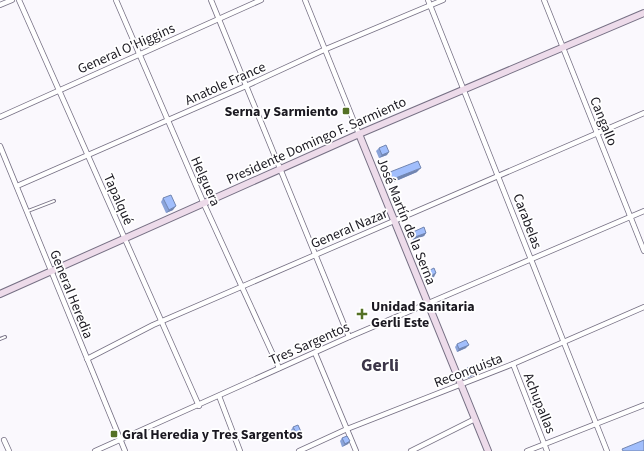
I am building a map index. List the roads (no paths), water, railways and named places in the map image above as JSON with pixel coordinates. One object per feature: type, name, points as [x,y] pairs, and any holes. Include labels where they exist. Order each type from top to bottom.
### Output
[{"type":"street","points":[[0,5],[12,0]]},
{"type":"street","name":"Tapalqué","points":[[20,0],[58,91],[199,406]]},
{"type":"street","name":"Helguera","points":[[116,0],[204,204],[279,368]]},
{"type":"street","points":[[211,0],[349,337]]},
{"type":"street","name":"General O'Higgins","points":[[0,116],[261,0]]},
{"type":"street","name":"José Martín de la Serna","points":[[305,0],[488,451]]},
{"type":"street","name":"Carabelas","points":[[428,0],[607,451]]},
{"type":"street","name":"Anatole France","points":[[17,186],[246,86],[326,49],[443,0]]},
{"type":"street","name":"Cangallo","points":[[544,0],[644,251]]},
{"type":"street","name":"Presidente Domingo F. Sarmiento","points":[[0,294],[359,134],[644,13]]},
{"type":"street","name":"General Nazar","points":[[87,359],[161,322],[315,254],[644,113]]},
{"type":"street","name":"General Heredia","points":[[0,146],[125,451]]},
{"type":"street","name":"Tres Sargentos","points":[[95,451],[199,406],[349,337],[644,211]]},
{"type":"street","name":"Reconquista","points":[[299,451],[347,429],[513,364],[644,307]]},
{"type":"street","points":[[315,353],[356,451]]},
{"type":"street","name":"Achupallas","points":[[513,364],[548,451]]},
{"type":"street","points":[[219,396],[240,451]]},
{"type":"street","points":[[527,451],[644,405]]},
{"type":"street","points":[[411,451],[475,419]]},
{"type":"street","points":[[4,440],[9,451]]},
{"type":"lane","points":[[27,212],[54,201]]},
{"type":"lane","points":[[0,339],[5,337]]},
{"type":"place","name":"Serna y Sarmiento","points":[[346,111]]},
{"type":"place","name":"Unidad Sanitaria Gerli Este","points":[[362,314]]},
{"type":"place","name":"Gral Heredia y Tres Sargentos","points":[[114,434]]},
{"type":"district","name":"Gerli","points":[[380,365]]}]
